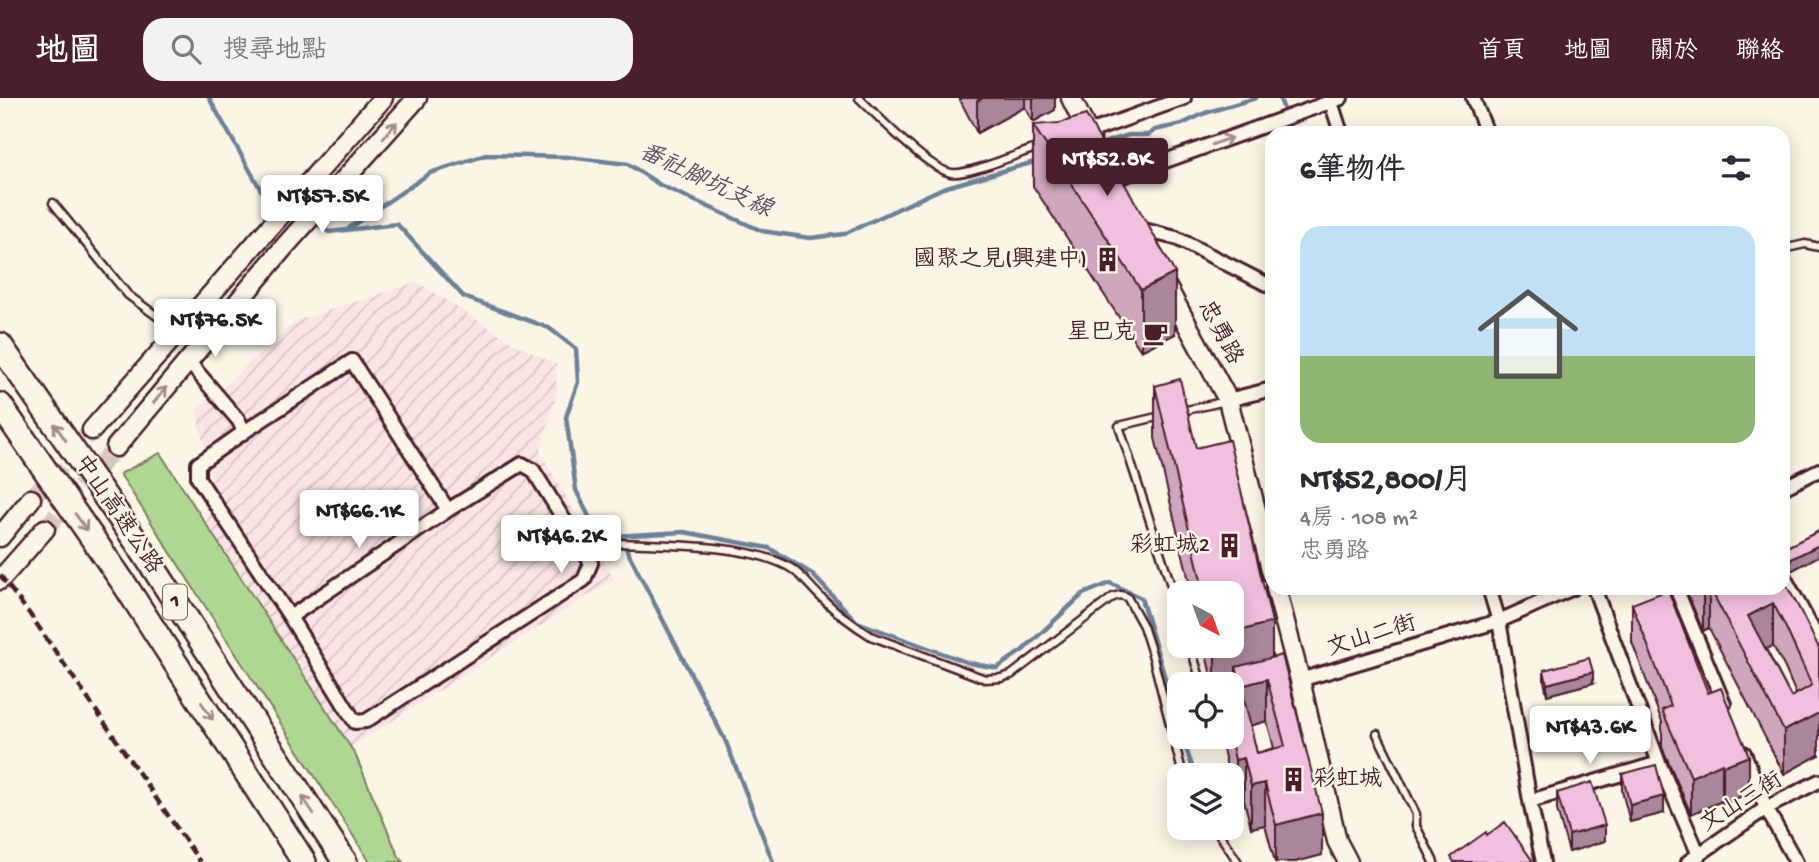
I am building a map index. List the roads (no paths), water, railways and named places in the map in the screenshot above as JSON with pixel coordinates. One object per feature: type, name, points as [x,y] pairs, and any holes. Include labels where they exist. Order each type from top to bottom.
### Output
[{"type":"highway","name":"中山高速公路","points":[[0,345],[138,544],[345,862]]},
{"type":"highway","name":"中山高速公路","points":[[0,405],[125,585],[304,862]]},
{"type":"street","points":[[92,430],[383,98]]},
{"type":"street","points":[[116,447],[285,246],[417,98]]},
{"type":"street","points":[[1071,98],[1089,140],[1184,98]]},
{"type":"street","points":[[1473,98],[1485,126]]},
{"type":"street","points":[[1112,180],[1336,100],[1340,126]]},
{"type":"street","points":[[1133,222],[1176,238],[1265,283]]},
{"type":"street","name":"忠勇路","points":[[1133,222],[1228,400],[1265,545]]},
{"type":"street","points":[[188,361],[239,421],[244,432]]},
{"type":"street","points":[[290,617],[448,510],[522,464],[533,470],[591,563],[584,580],[366,721],[355,722],[290,617],[198,478],[198,464],[244,432],[352,361],[448,510]]},
{"type":"street","points":[[1228,400],[1265,391]]},
{"type":"street","points":[[1790,484],[1819,470]]},
{"type":"street","points":[[0,537],[31,499]]},
{"type":"street","points":[[0,580],[45,529]]},
{"type":"street","points":[[1790,587],[1817,635]]},
{"type":"street","points":[[1277,595],[1294,682],[1337,841],[1348,862]]},
{"type":"street","points":[[1491,595],[1499,621],[1543,862]]},
{"type":"street","name":"文山二街","points":[[1294,682],[1499,621],[1557,595]]},
{"type":"street","points":[[1597,595],[1693,859]]},
{"type":"street","points":[[1679,595],[1729,717]]},
{"type":"street","points":[[1740,743],[1766,808],[1796,862]]},
{"type":"street","points":[[1530,801],[1659,763]]},
{"type":"street","name":"文山三街","points":[[1693,859],[1766,808],[1819,781]]},
{"type":"lane","points":[[859,98],[889,128],[933,165],[952,173],[976,169],[1046,145]]},
{"type":"lane","points":[[53,204],[128,295],[177,332]]},
{"type":"lane","points":[[1790,247],[1805,244],[1819,247]]},
{"type":"lane","points":[[1170,581],[1119,426],[1228,400]]},
{"type":"lane","points":[[618,543],[721,549],[763,556],[790,567],[824,600],[871,636],[985,678],[1011,675],[1113,597],[1127,597],[1143,626],[1180,763]]},
{"type":"lane","points":[[1377,734],[1416,814],[1416,826],[1434,862]]},
{"type":"lane","points":[[1223,840],[1238,862]]},
{"type":"waterway","points":[[209,98],[261,190],[283,203]]},
{"type":"waterway","name":"番社腳坑支線","points":[[1097,145],[1129,135],[1148,135],[1155,130],[1182,124],[1205,113],[1256,98]]},
{"type":"waterway","points":[[1280,98],[1289,126]]},
{"type":"waterway","name":"番社腳坑支線","points":[[349,228],[430,173],[486,155],[567,157],[628,164],[660,185],[762,231],[810,238],[844,234],[943,188],[1038,161]]},
{"type":"waterway","points":[[314,222],[329,232],[397,224],[464,297],[549,328],[576,349],[578,382],[566,417],[576,490],[594,527],[613,536],[684,532],[769,548],[812,574],[857,622],[969,663],[997,668],[1023,650],[1083,594],[1110,583],[1141,598],[1167,685]]},
{"type":"waterway","points":[[619,535],[726,742],[773,862]]},
{"type":"waterway","points":[[1186,749],[1191,763]]},
{"type":"tunnel","points":[[31,499],[92,430]]},
{"type":"tunnel","points":[[45,529],[116,447]]},
{"type":"railway","points":[[0,575],[200,862]]},
{"type":"place","name":"國聚之見(興建中)","points":[[1107,260]]},
{"type":"place","name":"星巴克","points":[[1156,333]]},
{"type":"place","name":"彩虹城2","points":[[1230,546]]},
{"type":"place","name":"彩虹城","points":[[1293,780]]}]
